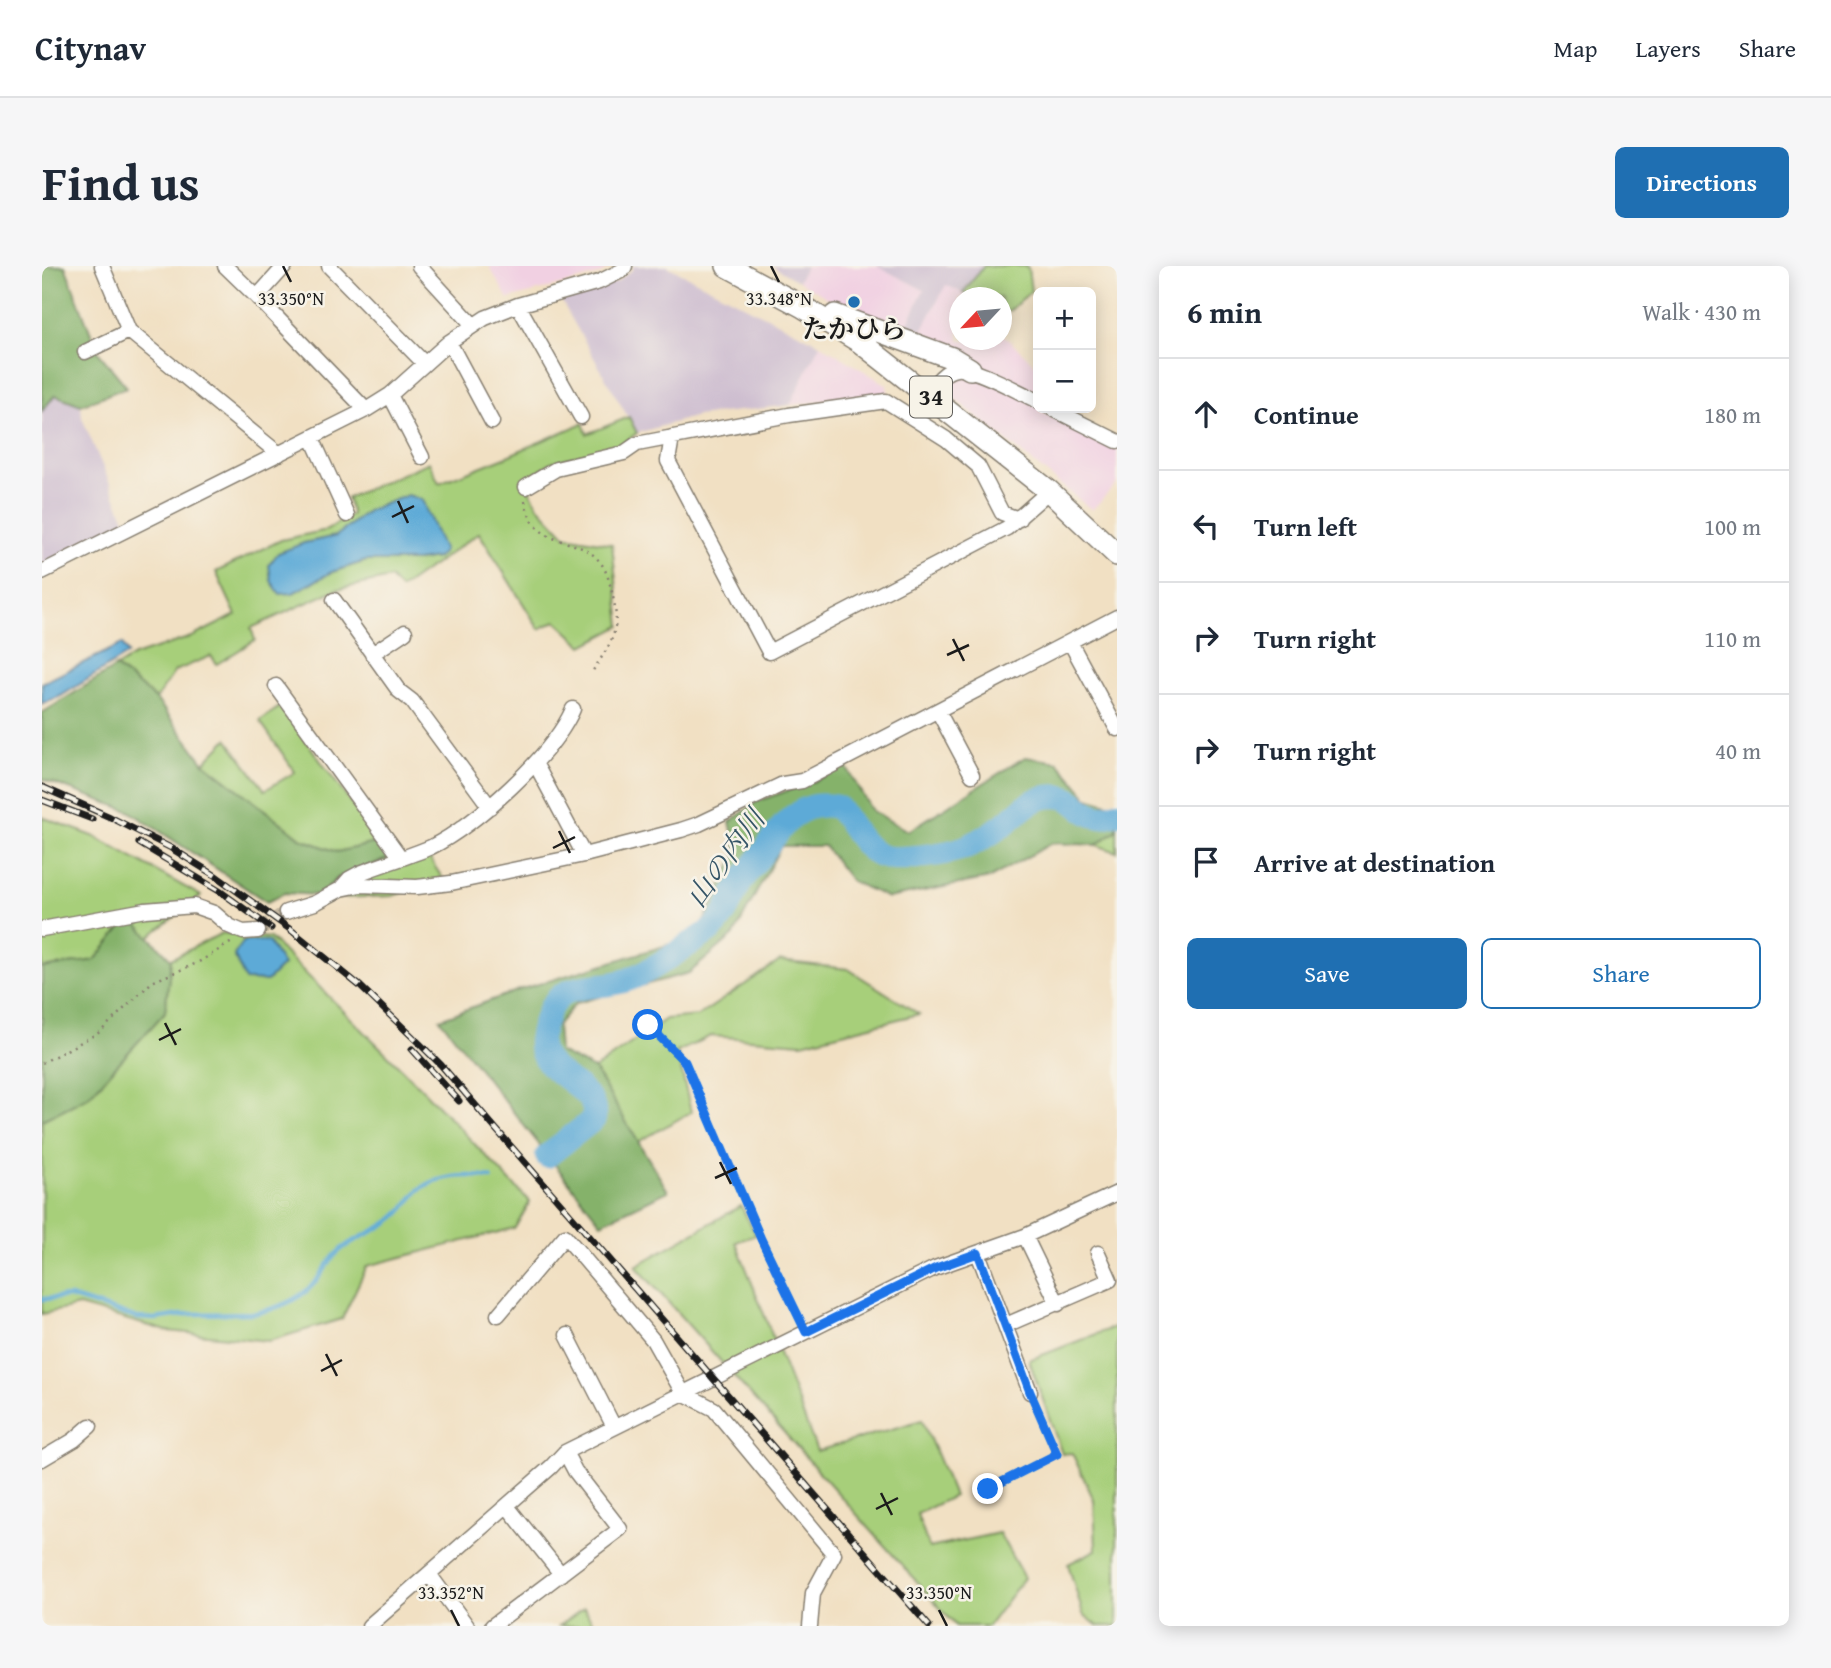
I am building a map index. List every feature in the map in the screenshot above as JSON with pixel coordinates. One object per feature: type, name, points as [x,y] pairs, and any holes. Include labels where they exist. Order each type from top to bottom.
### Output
[{"type":"highway","name":"34","points":[[727,266],[803,307],[860,342],[1049,491],[1117,555]]},
{"type":"highway","points":[[803,307],[835,315],[952,358],[970,369]]},
{"type":"street","points":[[102,266],[129,331],[279,454]]},
{"type":"street","points":[[225,266],[366,410]]},
{"type":"street","points":[[257,296],[285,266]]},
{"type":"street","points":[[329,266],[424,363]]},
{"type":"street","points":[[419,266],[473,325]]},
{"type":"street","points":[[42,572],[366,410],[390,395],[449,342],[485,318],[518,305],[598,282],[623,270],[625,266]]},
{"type":"street","points":[[518,305],[581,417]]},
{"type":"street","points":[[85,352],[129,331]]},
{"type":"street","points":[[449,342],[492,422]]},
{"type":"street","points":[[928,394],[940,378],[954,369],[970,369],[1033,399]]},
{"type":"street","points":[[390,395],[422,457]]},
{"type":"street","points":[[526,487],[556,469],[624,453],[637,444],[789,415],[887,401],[946,439],[978,466],[1002,513],[1019,519]]},
{"type":"street","points":[[1061,413],[1117,441]]},
{"type":"street","points":[[672,437],[668,461],[769,652],[1007,528],[1049,491]]},
{"type":"street","points":[[312,438],[347,515]]},
{"type":"street","points":[[334,600],[398,691],[412,701],[490,807]]},
{"type":"street","points":[[286,912],[315,903],[341,889],[360,885],[417,887],[451,883],[584,855],[699,824],[783,784],[802,781],[1117,617]]},
{"type":"street","points":[[372,654],[405,632]]},
{"type":"street","points":[[1070,642],[1117,729]]},
{"type":"street","points":[[276,686],[401,858]]},
{"type":"street","points":[[341,889],[349,879],[360,873],[431,847],[459,831],[490,807],[554,741],[573,709]]},
{"type":"street","points":[[938,711],[972,775]]},
{"type":"street","points":[[534,763],[584,855]]},
{"type":"street","points":[[42,929],[145,910],[194,906],[214,913],[229,926],[251,932]]},
{"type":"street","points":[[369,1626],[565,1452],[936,1268],[1025,1236],[1117,1193]]},
{"type":"street","points":[[498,1315],[565,1236],[653,1340],[683,1393],[714,1409],[834,1554],[813,1593],[810,1626]]},
{"type":"street","points":[[1025,1236],[1058,1304]]},
{"type":"street","points":[[978,1253],[1030,1392]]},
{"type":"street","points":[[1006,1325],[1110,1280],[1098,1253]]},
{"type":"street","points":[[567,1335],[614,1427]]},
{"type":"street","points":[[42,1459],[74,1440],[90,1426]]},
{"type":"street","points":[[492,1626],[620,1529],[575,1471],[565,1452]]},
{"type":"street","points":[[507,1506],[561,1574]]},
{"type":"street","points":[[429,1574],[467,1626]]},
{"type":"path","points":[[526,487],[525,503],[533,523],[544,534],[587,552],[598,560],[607,573],[617,616],[616,630],[592,672]]},
{"type":"path","points":[[42,1063],[100,1032],[152,982],[197,963],[251,932]]},
{"type":"path","points":[[648,1025],[685,1062],[761,1239],[806,1332]]},
{"type":"path","points":[[988,1489],[1057,1454],[1030,1392]]},
{"type":"shaded area","points":[[489,266],[614,266],[598,275],[508,299]]},
{"type":"shaded area","points":[[633,266],[667,266],[820,344],[790,405],[697,416],[637,433],[561,300],[617,282],[632,270]]},
{"type":"shaded area","points":[[772,266],[806,266],[798,281]]},
{"type":"shaded area","points":[[806,266],[877,266],[924,290],[902,335],[833,309],[833,301],[798,281]]},
{"type":"shaded area","points":[[877,266],[984,266],[968,287],[946,285],[917,340],[902,335],[924,290]]},
{"type":"shaded area","points":[[946,285],[950,287],[949,350],[1012,350],[1012,343],[1033,362],[1033,413],[1043,413],[1117,447],[1117,483],[1092,510],[949,394],[953,381],[965,376],[917,340]]},
{"type":"shaded area","points":[[820,344],[887,385],[888,393],[790,405]]},
{"type":"shaded area","points":[[55,395],[81,405],[82,418],[127,524],[42,567],[42,411]]},
{"type":"green space","points":[[42,266],[65,266],[98,352],[127,387],[81,405],[55,395],[42,411]]},
{"type":"green space","points":[[984,266],[1026,266],[1031,291],[1012,308],[1012,287],[968,287]]},
{"type":"green space","points":[[629,417],[637,433],[621,445],[552,462],[524,480],[538,506],[566,536],[612,544],[621,626],[583,646],[556,621],[539,629],[479,533],[400,589],[390,578],[335,590],[251,628],[255,640],[217,664],[211,656],[175,671],[156,699],[116,667],[134,656],[194,636],[236,615],[216,572],[281,540],[327,530],[352,514],[347,498],[429,462],[439,483],[583,423],[587,434]],"holes":[[[336,536],[437,558],[416,561],[366,561],[332,572],[304,543]]]},
{"type":"green space","points":[[116,667],[156,699],[204,763],[302,839],[337,852],[379,842],[390,858],[339,877],[318,895],[284,893],[267,902],[129,811],[42,779],[42,713]]},
{"type":"green space","points":[[281,706],[379,842],[337,852],[302,839],[204,763],[227,739],[265,790],[295,772],[260,721]]},
{"type":"green space","points":[[1025,757],[1058,762],[1088,798],[1114,806],[1117,804],[1117,830],[1096,845],[1052,843],[990,878],[888,898],[851,881],[824,846],[781,846],[734,935],[689,973],[576,1003],[557,1025],[559,1052],[594,1069],[668,1191],[601,1223],[440,1019],[522,989],[697,936],[737,853],[730,822],[758,801],[812,782],[845,765],[872,811],[908,831]]},
{"type":"green space","points":[[42,817],[93,836],[201,896],[149,937],[130,918],[95,960],[42,968]]},
{"type":"green space","points":[[1117,830],[1117,852],[1096,845]]},
{"type":"green space","points":[[428,856],[443,879],[392,896],[332,898],[318,895],[339,878],[390,858],[397,865]]},
{"type":"green space","points":[[130,917],[171,959],[165,1012],[88,1097],[42,1120],[42,968],[95,960]]},
{"type":"green space","points":[[222,933],[270,938],[421,1088],[530,1202],[515,1228],[367,1266],[342,1319],[269,1341],[167,1331],[79,1306],[42,1314],[42,1120],[88,1097],[165,1012],[171,959]]},
{"type":"green space","points":[[780,961],[848,969],[919,1014],[802,1043],[711,1036],[677,1052],[691,1112],[638,1142],[594,1069],[666,1019],[698,1016]]},
{"type":"green space","points":[[741,1206],[756,1235],[736,1242],[817,1451],[922,1420],[954,1496],[917,1514],[929,1548],[999,1533],[1024,1578],[988,1626],[956,1626],[636,1266]]},
{"type":"green space","points":[[1117,1326],[1117,1626],[1098,1626],[1083,1614],[1068,1564],[1096,1550],[1094,1500],[1072,1453],[1062,1454],[1029,1360]]},
{"type":"green space","points":[[584,1608],[595,1626],[559,1626]]},
{"type":"water","points":[[408,495],[422,500],[444,551],[437,558],[416,561],[366,561],[332,572],[293,593],[280,594],[271,581],[269,565],[278,553],[304,543],[336,536],[369,510]]},
{"type":"water","points":[[122,644],[128,654],[61,696],[42,704],[42,683]]},
{"type":"water","points":[[244,941],[268,941],[283,965],[267,981],[245,980],[234,955]]},
{"type":"waterway","name":"山の内川","points":[[547,1156],[594,1119],[594,1108],[589,1098],[551,1066],[540,1046],[543,1026],[554,1003],[572,990],[618,983],[637,976],[709,932],[720,920],[737,889],[776,834],[792,817],[812,807],[837,807],[869,849],[880,856],[896,858],[931,855],[965,847],[985,837],[1027,805],[1042,798],[1062,797],[1101,817],[1117,813]]},
{"type":"waterway","points":[[42,1299],[70,1297],[137,1318],[155,1319],[189,1314],[265,1311],[304,1293],[341,1249],[394,1218],[426,1185],[453,1177],[491,1178]]},
{"type":"tunnel","points":[[258,931],[286,912]]},
{"type":"railway","points":[[42,787],[171,848],[216,876],[291,930],[360,986],[441,1065],[929,1626]]},
{"type":"railway","points":[[42,800],[92,819]]},
{"type":"railway","points":[[139,843],[221,892],[271,928]]},
{"type":"railway","points":[[412,1049],[459,1101]]},
{"type":"place","name":"たかひら","points":[[854,302]]},
{"type":"route","points":[[648,1025],[685,1062],[761,1239],[806,1332],[936,1268],[978,1253],[1030,1392],[1057,1454],[988,1489]]}]
